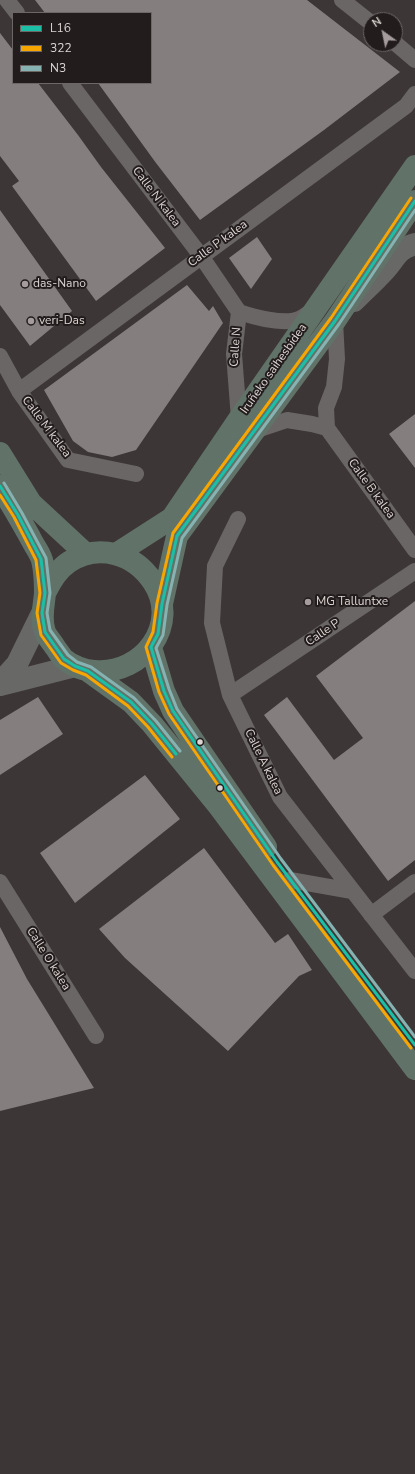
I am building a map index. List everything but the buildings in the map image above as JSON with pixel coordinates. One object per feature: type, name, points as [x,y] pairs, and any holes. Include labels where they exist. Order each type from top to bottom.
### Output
[{"type":"highway","name":"Iruñeko saihesbidea","points":[[162,604],[177,536],[318,306],[415,166]]},
{"type":"highway","name":"Iruñeko saihesbidea","points":[[116,554],[172,518],[246,425],[335,321],[415,201]]},
{"type":"highway","points":[[0,453],[31,503],[86,554]]},
{"type":"highway","points":[[0,486],[42,559],[45,632],[64,659],[82,669],[131,702],[152,724],[217,804],[415,1069]]},
{"type":"highway","points":[[43,603],[54,576],[68,563],[86,554],[101,552],[116,554],[133,560],[147,572],[156,587],[162,604],[162,619],[158,634],[151,647],[139,660],[123,668],[106,672],[82,669]]},
{"type":"highway","points":[[151,647],[164,691],[173,710],[290,880],[415,1045]]},
{"type":"street","points":[[7,0],[16,12]]},
{"type":"street","points":[[342,0],[363,17]]},
{"type":"street","points":[[403,50],[415,60]]},
{"type":"street","name":"Calle N kalea","points":[[71,84],[201,256],[239,312]]},
{"type":"street","name":"Calle P kalea","points":[[19,391],[406,106],[415,94]]},
{"type":"street","points":[[246,425],[287,420],[327,428],[326,408],[334,387],[337,359],[335,321],[386,269],[398,253],[406,247],[415,244]]},
{"type":"street","name":"Calle N","points":[[246,425],[234,354],[239,312],[258,318],[280,321],[300,319],[318,306]]},
{"type":"street","name":"Calle M kalea","points":[[0,356],[19,391],[68,460],[136,474]]},
{"type":"street","name":"Calle B kalea","points":[[327,428],[415,550]]},
{"type":"street","name":"Calle A kalea","points":[[238,519],[215,566],[212,623],[230,695],[280,797],[415,971]]},
{"type":"street","name":"Calle P","points":[[230,695],[415,571]]},
{"type":"street","points":[[0,684],[17,664],[43,603]]},
{"type":"street","points":[[0,684],[82,669]]},
{"type":"street","points":[[290,880],[352,891]]},
{"type":"street","name":"Calle O kalea","points":[[0,882],[96,1036]]},
{"type":"street","points":[[371,915],[415,882]]},
{"type":"transit line","name":"322","points":[[411,198],[331,318],[173,533],[157,603],[153,632],[146,647],[159,692],[169,714],[273,865],[411,1048]]},
{"type":"transit line","name":"L16","points":[[415,201],[335,321],[177,536],[162,604],[158,634],[151,647],[164,691],[173,711],[277,862],[415,1045]]},
{"type":"transit line","name":"N3","points":[[415,210],[339,324],[182,538],[167,605],[163,635],[156,648],[177,709],[281,859],[415,1037]]},
{"type":"transit line","name":"N3","points":[[4,483],[46,558],[50,593],[47,613],[50,630],[68,655],[77,662],[91,667],[134,698],[156,721],[180,751]]},
{"type":"transit line","name":"L16","points":[[0,486],[18,515],[41,559],[45,593],[42,613],[45,632],[64,659],[75,666],[88,671],[131,702],[152,724],[176,754]]},
{"type":"transit line","name":"322","points":[[0,495],[14,517],[36,560],[40,593],[37,613],[41,635],[61,663],[86,675],[128,706],[148,727],[172,757]]},
{"type":"place","name":"das-Nano","points":[[25,284]]},
{"type":"place","name":"veri-Das","points":[[31,321]]},
{"type":"place","name":"MG Talluntxe","points":[[308,602]]}]
